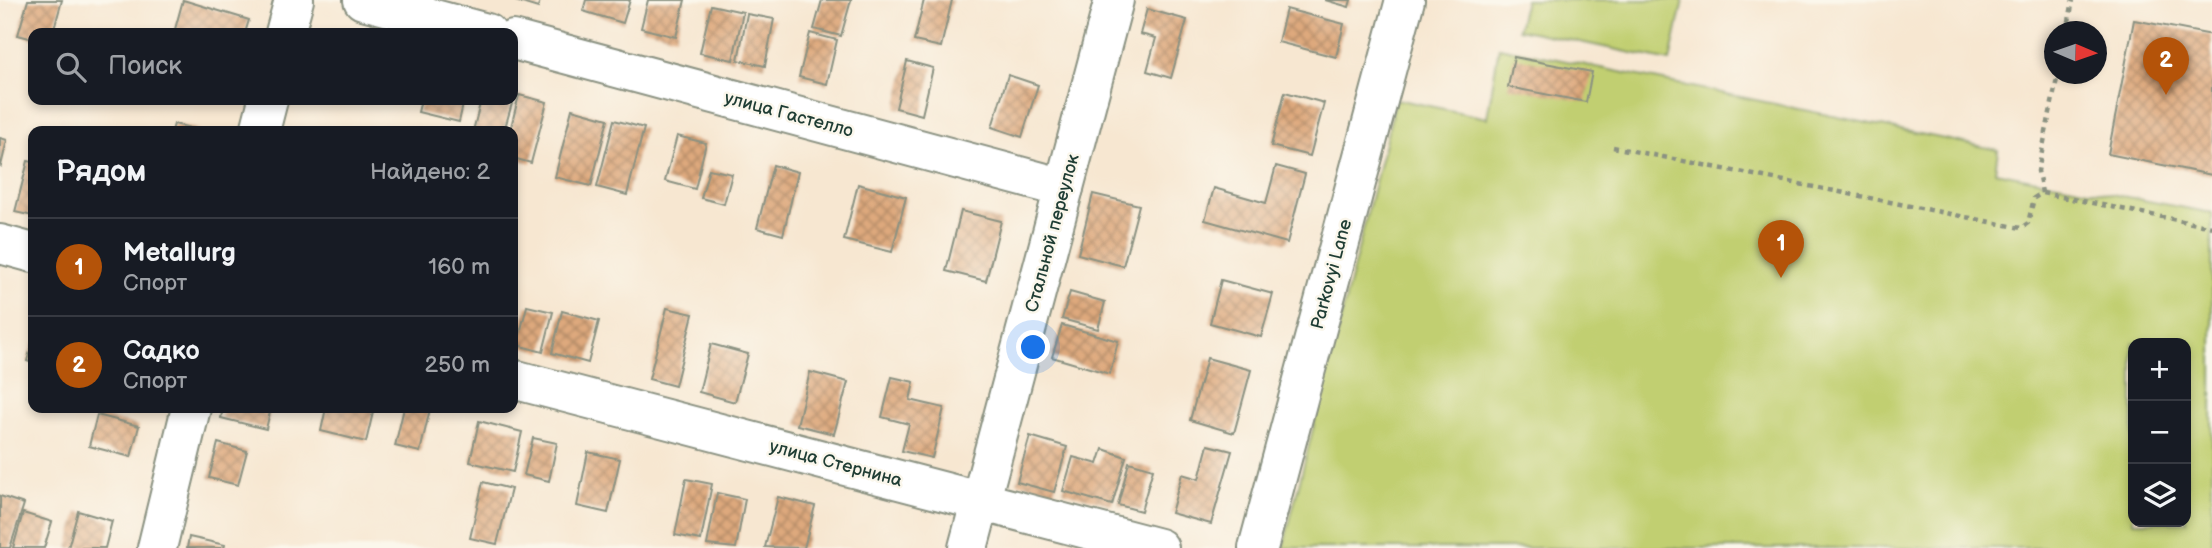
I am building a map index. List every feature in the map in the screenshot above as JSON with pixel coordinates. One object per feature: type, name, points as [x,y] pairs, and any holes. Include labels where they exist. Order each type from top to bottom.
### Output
[{"type":"street","points":[[286,28],[294,0]]},
{"type":"street","points":[[363,0],[468,28]]},
{"type":"street","name":"Стальной переулок","points":[[968,548],[1114,0]]},
{"type":"street","name":"Parkovyi Lane","points":[[1258,548],[1405,0]]},
{"type":"street","name":"улица Гастелло","points":[[518,41],[1064,188]]},
{"type":"street","points":[[261,126],[267,105]]},
{"type":"street","points":[[0,244],[28,252]]},
{"type":"street","name":"улица Стернина","points":[[518,380],[1158,548]]},
{"type":"street","points":[[157,548],[190,413]]},
{"type":"path","points":[[2069,21],[2073,0]]},
{"type":"path","points":[[2042,193],[2038,171],[2056,84]]},
{"type":"path","points":[[1613,147],[2021,228],[2028,223],[2034,198],[2042,193],[2212,227]]},
{"type":"green space","points":[[1525,0],[1683,0],[1670,61],[1518,29]]},
{"type":"green space","points":[[1499,47],[1998,150],[1995,172],[2212,213],[2212,548],[1283,548],[1396,99],[1487,118]]},
{"type":"building","points":[[28,0],[62,0],[54,28],[28,28],[28,38],[18,35]]},
{"type":"building","points":[[183,0],[249,20],[247,28],[175,28]]},
{"type":"building","points":[[512,0],[540,0],[538,8]]},
{"type":"building","points":[[586,0],[630,0],[623,23],[583,11]]},
{"type":"building","points":[[648,0],[685,0],[676,37],[641,28]]},
{"type":"building","points":[[822,0],[851,0],[841,36],[814,29]]},
{"type":"building","points":[[924,0],[952,0],[941,47],[914,41]]},
{"type":"building","points":[[1325,0],[1351,0],[1349,7]]},
{"type":"building","points":[[711,5],[743,12],[733,60],[700,53]]},
{"type":"building","points":[[1147,9],[1187,20],[1171,78],[1147,71],[1156,38],[1140,34]]},
{"type":"building","points":[[1286,9],[1344,24],[1336,57],[1278,42]]},
{"type":"building","points":[[747,14],[774,19],[765,66],[738,60]]},
{"type":"building","points":[[2134,20],[2212,35],[2212,175],[2108,154]]},
{"type":"building","points":[[810,33],[837,40],[827,84],[799,77]]},
{"type":"building","points":[[1514,57],[1592,72],[1586,102],[1508,87]]},
{"type":"building","points":[[907,61],[933,68],[922,115],[896,108]]},
{"type":"building","points":[[1008,75],[1038,85],[1022,137],[992,127]]},
{"type":"building","points":[[1285,92],[1324,103],[1310,156],[1271,146]]},
{"type":"building","points":[[519,95],[547,102],[531,163],[518,159],[518,126],[511,126]]},
{"type":"building","points":[[420,105],[463,105],[459,122],[418,112]]},
{"type":"building","points":[[480,105],[512,105],[505,126],[474,126]]},
{"type":"building","points":[[572,109],[608,119],[591,186],[555,177]]},
{"type":"building","points":[[614,120],[644,128],[627,195],[597,187]]},
{"type":"building","points":[[677,136],[706,143],[695,189],[665,181]]},
{"type":"building","points":[[0,138],[7,140],[1,166],[0,165]]},
{"type":"building","points":[[28,161],[28,215],[15,212]]},
{"type":"building","points":[[773,165],[798,172],[783,235],[757,228]]},
{"type":"building","points":[[1276,166],[1305,174],[1287,243],[1205,220],[1214,188],[1266,203]]},
{"type":"building","points":[[709,169],[732,174],[724,204],[701,198]]},
{"type":"building","points":[[858,184],[906,197],[892,252],[844,240]]},
{"type":"building","points":[[1093,194],[1139,205],[1123,266],[1078,254]]},
{"type":"building","points":[[961,211],[1001,221],[986,281],[946,271]]},
{"type":"building","points":[[1221,280],[1273,294],[1261,337],[1210,323]]},
{"type":"building","points":[[1070,292],[1105,302],[1098,329],[1062,319]]},
{"type":"building","points":[[527,306],[553,312],[543,352],[518,345]]},
{"type":"building","points":[[667,308],[693,314],[675,386],[649,379]]},
{"type":"building","points":[[562,311],[599,321],[588,363],[552,353]]},
{"type":"building","points":[[1062,325],[1118,341],[1110,374],[1052,357]]},
{"type":"building","points":[[711,344],[748,354],[735,402],[699,392]]},
{"type":"building","points":[[1207,358],[1251,370],[1234,433],[1190,420]]},
{"type":"building","points":[[810,372],[848,382],[834,434],[797,425]]},
{"type":"building","points":[[892,377],[914,382],[910,400],[944,408],[932,458],[902,451],[909,424],[882,417]]},
{"type":"building","points":[[222,413],[270,413],[266,429],[221,418]]},
{"type":"building","points":[[325,413],[373,413],[366,442],[321,431]]},
{"type":"building","points":[[403,413],[429,413],[420,452],[395,446]]},
{"type":"building","points":[[97,415],[139,426],[131,457],[89,446]]},
{"type":"building","points":[[479,421],[522,432],[513,472],[470,462]]},
{"type":"building","points":[[1030,436],[1067,447],[1054,492],[1017,482]]},
{"type":"building","points":[[533,438],[557,443],[549,481],[524,475]]},
{"type":"building","points":[[218,443],[247,451],[238,485],[209,478]]},
{"type":"building","points":[[1208,445],[1232,451],[1211,524],[1171,513],[1182,474],[1199,479]]},
{"type":"building","points":[[1103,449],[1126,457],[1112,505],[1063,491],[1073,457],[1098,464]]},
{"type":"building","points":[[588,452],[620,459],[608,513],[577,506]]},
{"type":"building","points":[[1129,462],[1153,469],[1141,511],[1118,505]]},
{"type":"building","points":[[686,479],[712,484],[701,540],[675,535]]},
{"type":"building","points":[[483,482],[511,489],[497,544],[470,538]]},
{"type":"building","points":[[717,493],[745,499],[736,548],[707,545]]},
{"type":"building","points":[[0,496],[24,504],[10,548],[0,548]]},
{"type":"building","points":[[778,497],[815,506],[804,548],[765,547]]},
{"type":"building","points":[[78,511],[112,521],[105,548],[68,548]]},
{"type":"building","points":[[23,513],[52,522],[44,548],[13,548]]},
{"type":"building","points":[[189,537],[225,545],[224,548],[187,548]]},
{"type":"place","name":"Садко","points":[[2166,95]]},
{"type":"place","name":"Metallurg","points":[[1781,278]]}]
